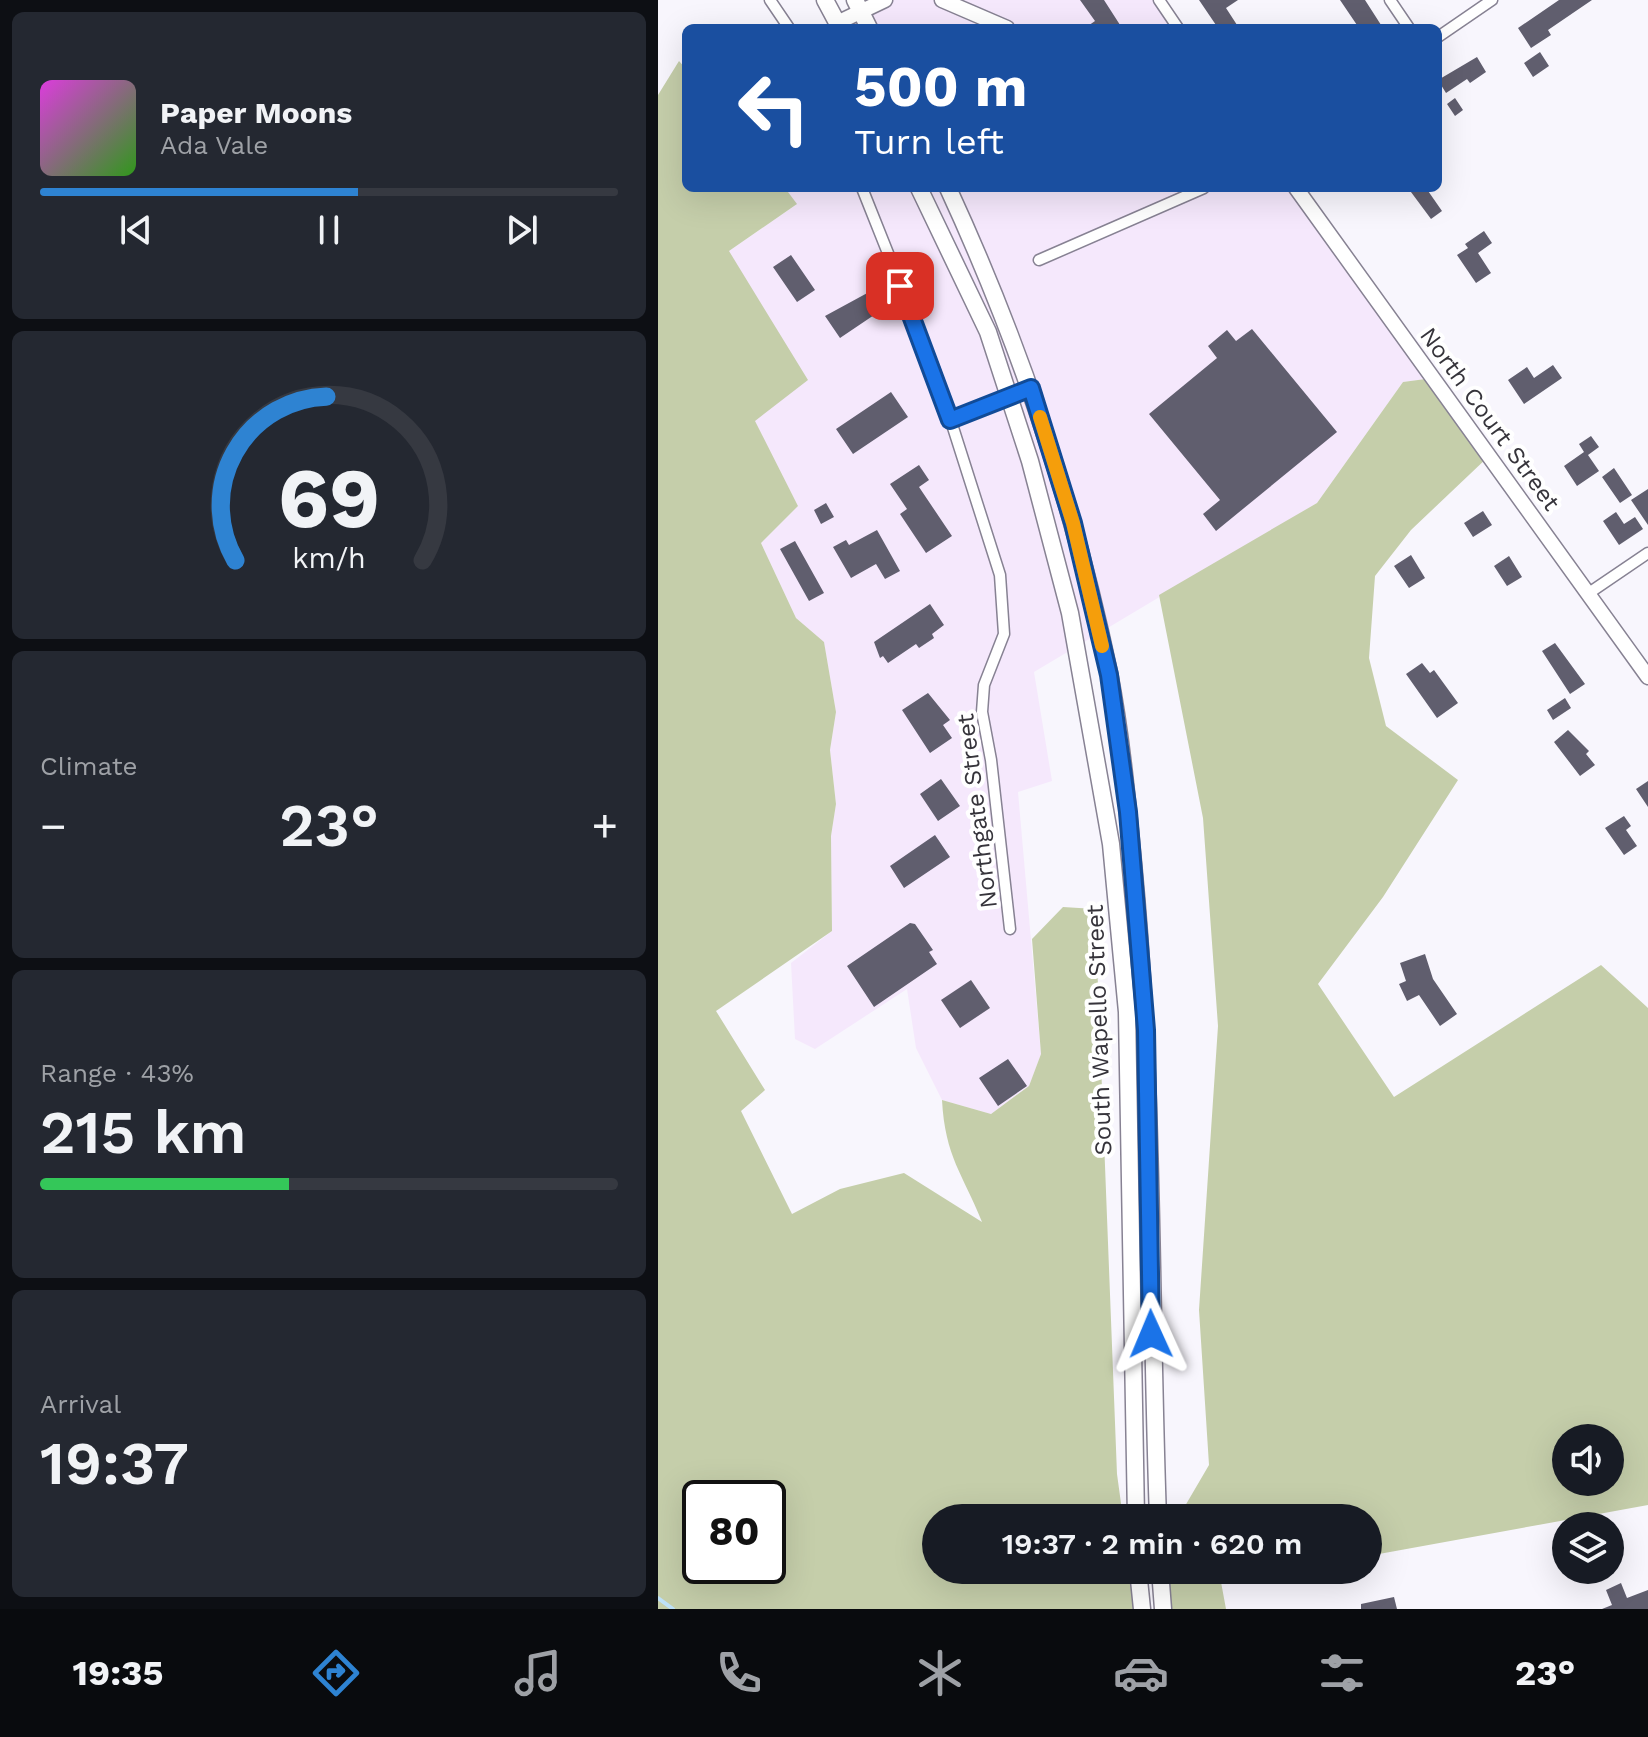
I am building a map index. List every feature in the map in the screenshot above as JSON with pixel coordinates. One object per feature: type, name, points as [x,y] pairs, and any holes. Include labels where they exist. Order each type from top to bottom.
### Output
[{"type":"highway","points":[[825,0],[834,24]]},
{"type":"highway","points":[[857,5],[867,24]]},
{"type":"highway","name":"South Wapello Street","points":[[921,192],[988,332],[1006,398],[1030,461],[1070,613],[1109,831],[1127,1012],[1136,1504]]},
{"type":"highway","points":[[950,192],[988,274],[1031,388],[1073,523],[1109,675],[1128,812],[1146,1030],[1158,1504]]},
{"type":"highway","points":[[1139,1584],[1142,1609]]},
{"type":"highway","points":[[1161,1584],[1163,1609]]},
{"type":"main road","points":[[837,24],[857,5],[885,0]]},
{"type":"main road","points":[[942,0],[998,24]]},
{"type":"main road","name":"North Court Street","points":[[1299,192],[1648,677]]},
{"type":"street","points":[[770,0],[786,24]]},
{"type":"street","points":[[1159,0],[1175,24]]},
{"type":"street","points":[[1390,0],[1406,24]]},
{"type":"street","points":[[1442,34],[1492,0]]},
{"type":"street","name":"Northgate Street","points":[[864,192],[950,420],[1000,575],[1004,634],[984,685],[982,712],[1006,872],[1010,929]]},
{"type":"street","points":[[1039,260],[1195,192]]},
{"type":"street","points":[[950,420],[1031,388]]},
{"type":"street","points":[[1589,593],[1648,553]]},
{"type":"shaded area","points":[[885,0],[1159,0],[1175,24],[836,24]]},
{"type":"shaded area","points":[[788,192],[1299,192],[1433,378],[1403,382],[1317,503],[1034,672],[1052,781],[1018,792],[1041,1054],[1029,1086],[991,1114],[942,1100],[916,1048],[907,989],[815,1049],[795,1039],[791,963],[832,931],[831,836],[836,804],[830,750],[836,712],[824,643],[796,618],[761,543],[798,506],[754,420],[729,251],[796,205]]},
{"type":"green space","points":[[679,61],[682,64],[682,192],[788,192],[797,204],[729,251],[808,380],[755,421],[798,506],[761,543],[796,618],[824,642],[836,712],[830,750],[836,804],[831,836],[832,931],[716,1011],[765,1090],[741,1111],[792,1214],[840,1189],[904,1173],[982,1222],[951,1151],[942,1100],[991,1114],[1029,1086],[1041,1054],[1032,939],[1063,907],[1095,909],[1117,1474],[1121,1504],[922,1504],[922,1584],[1132,1584],[1135,1609],[658,1609],[658,95]]},
{"type":"green space","points":[[1433,378],[1489,456],[1411,530],[1375,576],[1369,658],[1386,726],[1458,780],[1383,897],[1318,984],[1394,1097],[1601,965],[1648,1008],[1648,1505],[1610,1512],[1552,1512],[1552,1522],[1382,1553],[1382,1504],[1186,1504],[1209,1465],[1199,1310],[1218,1026],[1203,818],[1159,595],[1317,503],[1403,382]]},
{"type":"green space","points":[[1161,1584],[1221,1584],[1226,1609],[1163,1609]]},
{"type":"building","points":[[1080,0],[1104,0],[1119,24],[1091,24],[1095,21]]},
{"type":"building","points":[[1199,0],[1238,0],[1226,8],[1236,24],[1215,24]]},
{"type":"building","points":[[1340,0],[1365,0],[1380,24],[1356,24]]},
{"type":"building","points":[[1559,0],[1592,0],[1548,30],[1551,35],[1531,48],[1518,28]]},
{"type":"building","points":[[1540,52],[1549,66],[1533,77],[1524,63]]},
{"type":"building","points":[[1477,57],[1486,72],[1470,83],[1467,79],[1446,93],[1442,78]]},
{"type":"building","points":[[1455,98],[1463,110],[1455,116],[1447,104]]},
{"type":"building","points":[[1411,192],[1429,192],[1442,211],[1431,219]]},
{"type":"building","points":[[1484,231],[1492,243],[1478,253],[1491,273],[1476,283],[1457,255],[1468,248],[1465,244]]},
{"type":"building","points":[[791,255],[815,290],[797,302],[773,267]]},
{"type":"building","points":[[871,291],[883,309],[840,338],[825,316]]},
{"type":"building","points":[[1252,329],[1337,432],[1216,531],[1203,514],[1220,500],[1149,414],[1217,358],[1208,346],[1227,330],[1236,341]]},
{"type":"building","points":[[1553,365],[1562,378],[1524,404],[1508,380],[1527,367],[1534,378]]},
{"type":"building","points":[[891,392],[908,417],[853,454],[836,429]]},
{"type":"building","points":[[1591,436],[1599,447],[1588,455],[1599,471],[1577,486],[1564,466],[1584,452],[1579,444]]},
{"type":"building","points":[[919,465],[929,480],[919,487],[952,536],[926,553],[900,514],[907,509],[890,484]]},
{"type":"building","points":[[1614,468],[1632,495],[1620,503],[1602,477]]},
{"type":"building","points":[[1648,489],[1648,525],[1631,500]]},
{"type":"building","points":[[826,503],[834,517],[821,524],[814,510]]},
{"type":"building","points":[[1483,511],[1492,525],[1473,537],[1464,523]]},
{"type":"building","points":[[1616,512],[1624,524],[1635,517],[1643,529],[1619,545],[1603,521]]},
{"type":"building","points":[[877,530],[900,571],[885,579],[876,564],[851,578],[833,547],[846,540],[849,545]]},
{"type":"building","points":[[795,541],[824,593],[809,601],[780,549]]},
{"type":"building","points":[[1411,555],[1425,578],[1409,588],[1394,566]]},
{"type":"building","points":[[1509,556],[1522,577],[1507,586],[1494,566]]},
{"type":"building","points":[[930,604],[944,625],[932,634],[934,638],[919,648],[916,644],[888,663],[883,656],[880,658],[874,642]]},
{"type":"building","points":[[1555,643],[1585,684],[1570,694],[1542,651]]},
{"type":"building","points":[[1422,663],[1430,673],[1434,670],[1458,703],[1437,718],[1406,674]]},
{"type":"building","points":[[928,693],[950,720],[943,725],[952,738],[930,753],[902,710]]},
{"type":"building","points":[[1565,698],[1571,708],[1553,720],[1547,710]]},
{"type":"building","points":[[1568,730],[1589,751],[1586,754],[1595,765],[1580,776],[1554,742]]},
{"type":"building","points":[[941,779],[960,806],[938,821],[920,794]]},
{"type":"building","points":[[1648,781],[1648,807],[1636,789]]},
{"type":"building","points":[[1624,816],[1631,826],[1626,830],[1637,846],[1624,855],[1605,828]]},
{"type":"building","points":[[935,835],[950,857],[904,888],[890,866]]},
{"type":"building","points":[[910,923],[915,924],[933,950],[929,952],[937,964],[874,1007],[847,966]]},
{"type":"building","points":[[1425,954],[1433,979],[1457,1014],[1440,1026],[1419,995],[1407,1001],[1399,984],[1406,981],[1400,963]]},
{"type":"building","points":[[971,980],[990,1008],[960,1028],[941,1000]]},
{"type":"building","points":[[1008,1059],[1027,1086],[998,1106],[979,1078]]},
{"type":"building","points":[[1621,1584],[1627,1598],[1648,1590],[1648,1609],[1602,1609],[1612,1605],[1606,1590]]},
{"type":"building","points":[[1394,1597],[1397,1609],[1361,1609],[1361,1604]]},
{"type":"waterway","points":[[658,1598],[673,1609]]},
{"type":"slow traffic","points":[[1040,417],[1073,523],[1102,646]]},
{"type":"route","points":[[900,286],[935,371],[950,420],[1031,388],[1073,523],[1109,675],[1128,812],[1142,955],[1151,1157],[1151,1334]]}]
